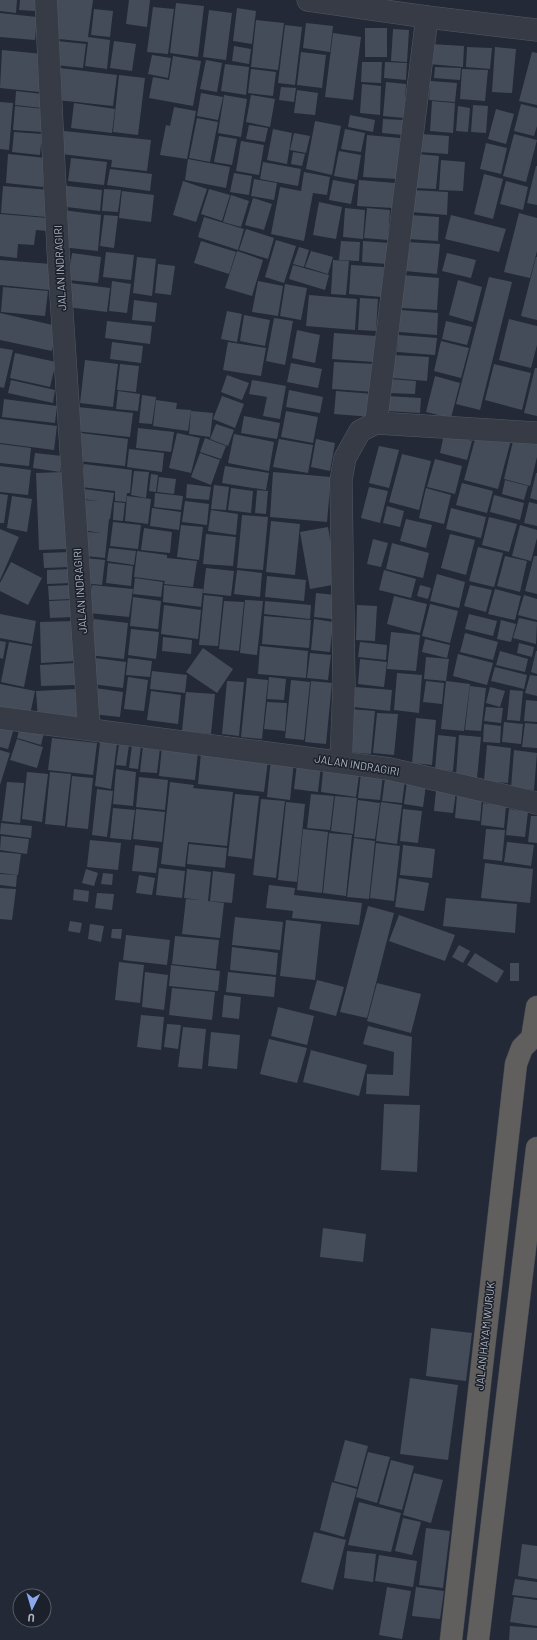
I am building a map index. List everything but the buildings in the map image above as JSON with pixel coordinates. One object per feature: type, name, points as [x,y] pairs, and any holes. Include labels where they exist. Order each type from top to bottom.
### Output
[{"type":"highway","name":"JALAN HAYAM WURUK","points":[[451,1640],[516,1064],[522,1048],[534,1042],[537,1007]]},
{"type":"highway","points":[[478,1640],[537,1148]]},
{"type":"street","name":"JALAN INDRAGIRI","points":[[46,0],[58,250],[89,729],[341,761],[390,769],[537,803]]},
{"type":"street","points":[[308,0],[427,17],[537,30]]},
{"type":"street","points":[[341,761],[344,662],[341,480],[345,458],[368,427],[427,17]]},
{"type":"street","points":[[368,427],[537,433]]},
{"type":"street","points":[[0,718],[89,729]]}]
